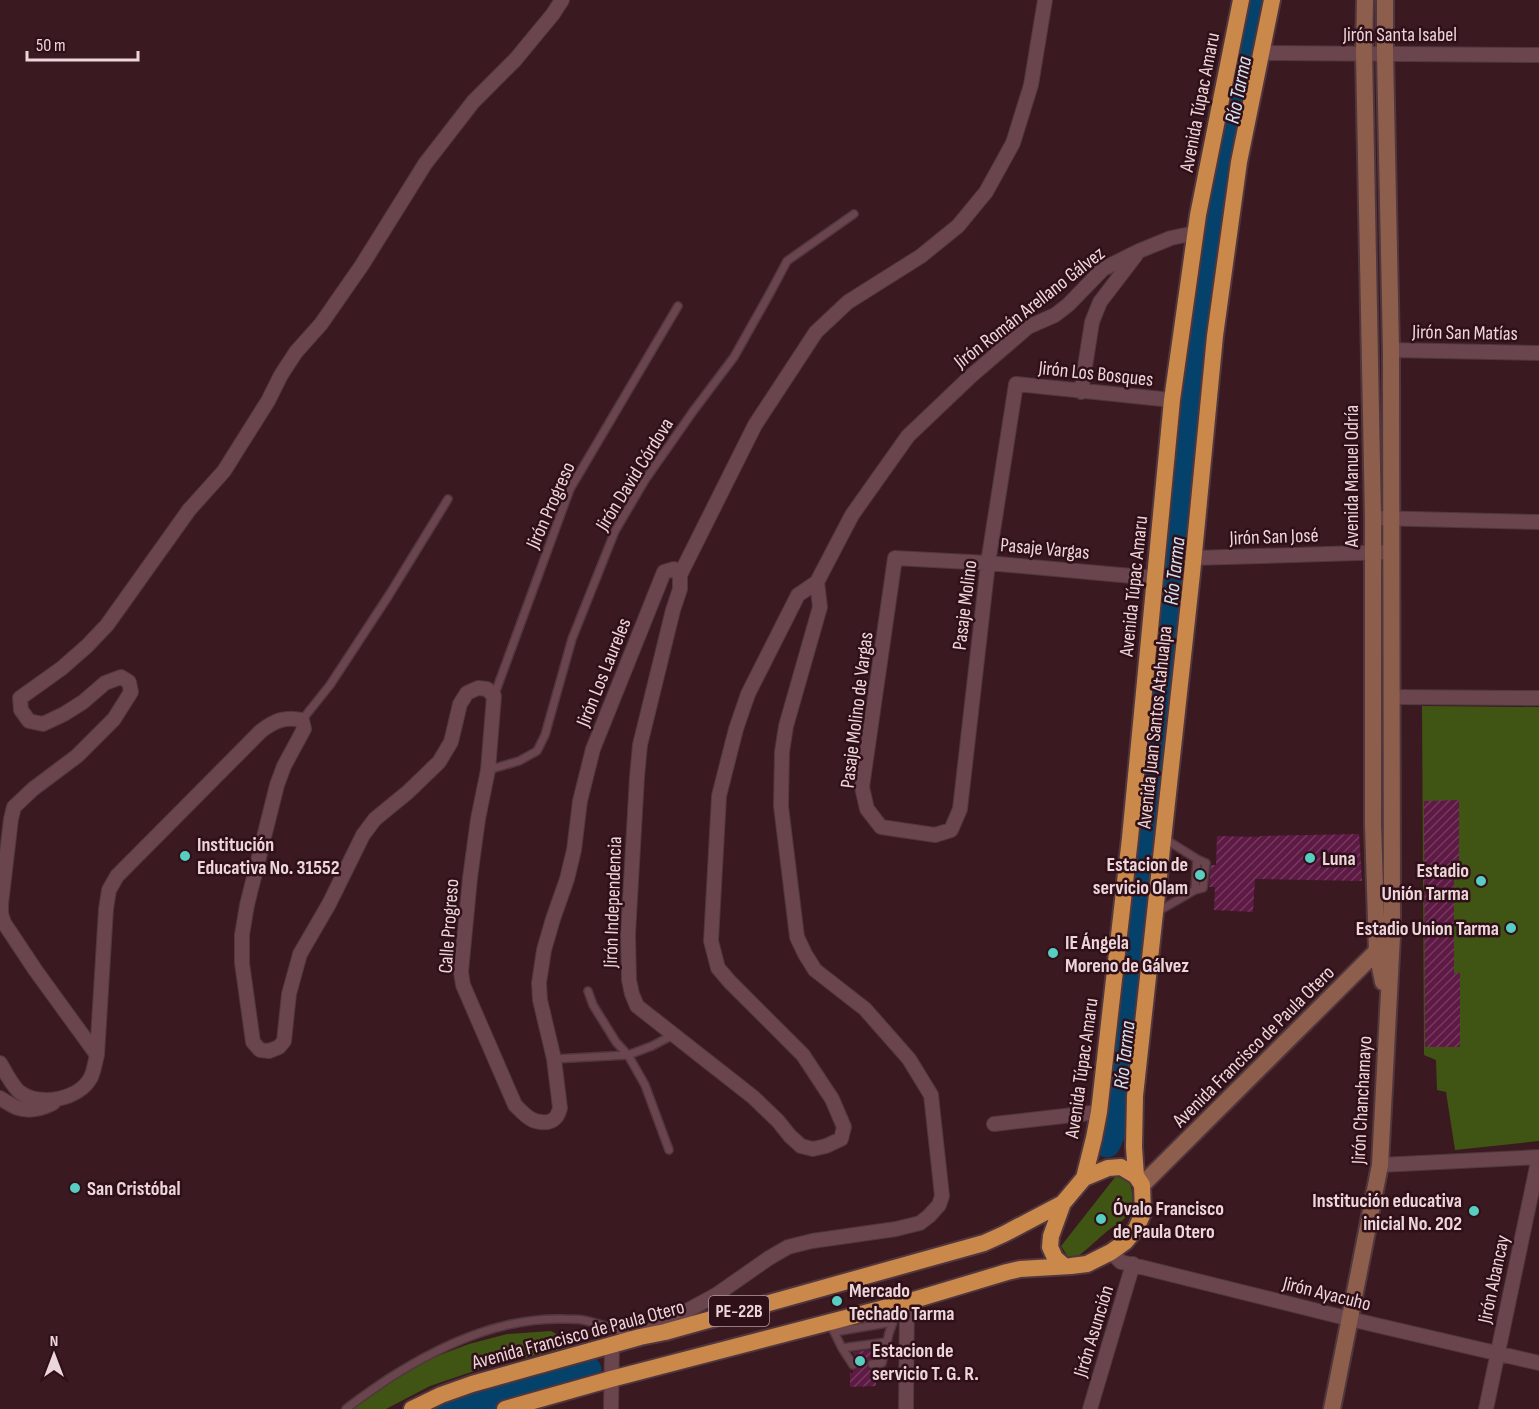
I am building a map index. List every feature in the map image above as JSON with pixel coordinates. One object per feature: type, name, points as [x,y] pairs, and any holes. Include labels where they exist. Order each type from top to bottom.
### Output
[{"type":"highway","name":"Avenida Túpac Amaru","points":[[1084,1178],[1099,1112],[1129,846],[1172,400],[1195,233],[1241,0]]},
{"type":"highway","name":"Avenida Juan Santos Atahualpa","points":[[1139,1180],[1134,1146],[1135,1096],[1194,558],[1215,336],[1239,162],[1272,0]]},
{"type":"highway","name":"PE-22B","points":[[505,1409],[611,1380],[832,1327],[1007,1272],[1087,1264],[1125,1242],[1136,1229],[1143,1213],[1139,1180],[1121,1167],[1108,1168],[1084,1178],[1063,1203],[1051,1236],[1050,1247],[1054,1258],[1064,1266]]},
{"type":"highway","name":"Avenida Francisco de Paula Otero","points":[[412,1409],[472,1384],[984,1243],[1063,1203]]},
{"type":"main road","name":"Avenida Manuel Odría","points":[[1365,0],[1377,952]]},
{"type":"main road","name":"Avenida Manuel Odría","points":[[1385,0],[1391,350],[1392,936]]},
{"type":"main road","points":[[1370,327],[1390,327]]},
{"type":"main road","points":[[1371,370],[1391,370]]},
{"type":"main road","points":[[1373,773],[1392,773]]},
{"type":"main road","name":"Avenida Francisco de Paula Otero","points":[[1139,1180],[1392,936]]},
{"type":"main road","name":"Jirón Chanchamayo","points":[[1332,1409],[1380,1165],[1392,936]]},
{"type":"main road","name":"Jirón Chanchamayo","points":[[1377,952],[1388,1004]]},
{"type":"street","points":[[98,1055],[4,923],[1,904],[10,819],[14,807],[33,789],[77,756],[114,719],[131,692],[129,682],[121,677],[105,683],[83,702],[43,723],[28,721],[21,710],[20,698],[62,668],[107,625],[189,510],[224,471],[268,401],[280,375],[296,352],[321,324],[362,265],[425,164],[473,102],[514,60],[562,0]]},
{"type":"street","points":[[680,575],[755,425],[816,332],[848,302],[921,256],[958,226],[986,192],[1013,143],[1031,85],[1046,0]]},
{"type":"street","name":"Jirón Santa Isabel","points":[[1260,54],[1539,55]]},
{"type":"street","name":"Jirón Román Arellano Gálvez","points":[[813,1149],[841,1139],[844,1127],[832,1099],[803,1055],[718,968],[711,941],[719,796],[736,729],[748,694],[798,595],[817,582],[852,515],[908,436],[970,376],[1029,327],[1055,315],[1068,305],[1104,269],[1171,238],[1195,233]]},
{"type":"street","points":[[1081,392],[1092,322],[1100,302],[1139,251]]},
{"type":"street","name":"Jirón San Matías","points":[[1391,350],[1539,353]]},
{"type":"street","name":"Jirón Los Bosques","points":[[1016,384],[1172,400]]},
{"type":"street","name":"Pasaje Molino","points":[[951,830],[960,809],[988,563],[1016,384]]},
{"type":"street","points":[[1373,518],[1539,522]]},
{"type":"street","name":"Jirón San José","points":[[1194,558],[1391,552]]},
{"type":"street","name":"Pasaje Vargas","points":[[895,558],[988,563],[1154,578]]},
{"type":"street","name":"Pasaje Molino de Vargas","points":[[895,558],[862,787],[867,809],[881,827],[934,835],[951,830]]},
{"type":"street","name":"Jirón Los Laureles","points":[[553,1121],[558,1116],[560,1108],[554,1059],[540,1000],[539,983],[544,950],[567,879],[574,850],[580,801],[593,749],[661,577],[664,572],[675,569],[680,575]]},
{"type":"street","name":"Jirón Independencia","points":[[680,575],[680,589],[673,609],[640,745],[636,777],[629,924],[629,980],[632,994],[637,1006],[753,1097],[801,1146],[813,1149]]},
{"type":"street","points":[[640,1337],[716,1295],[788,1247],[920,1223],[939,1205],[942,1196],[931,1095],[909,1059],[865,1009],[815,970],[804,954],[797,936],[781,806],[782,752],[786,726],[820,607],[817,582]]},
{"type":"street","points":[[0,1098],[19,1109],[47,1106],[81,1090],[91,1078],[98,1055],[109,890],[117,876],[261,731],[271,723],[293,718],[302,720],[304,729],[284,766],[277,785],[242,935],[242,963],[253,1042],[260,1050],[269,1051],[279,1047],[284,1041],[289,994],[300,954],[329,904],[363,835],[375,819],[439,762],[451,742],[460,704],[467,693],[478,688],[487,689],[494,696]]},
{"type":"street","name":"Calle Progreso","points":[[494,696],[488,770],[478,819],[470,878],[461,972],[463,985],[515,1105],[527,1117],[540,1123],[553,1121]]},
{"type":"street","points":[[1392,697],[1539,698]]},
{"type":"street","points":[[0,1063],[19,1092],[43,1100],[60,1099]]},
{"type":"street","points":[[994,1124],[1099,1112]]},
{"type":"street","points":[[1380,1165],[1539,1157]]},
{"type":"street","name":"Jirón Abancay","points":[[1486,1409],[1539,1157]]},
{"type":"street","name":"Jirón Ayacuho","points":[[1111,1252],[1121,1262],[1539,1363]]},
{"type":"street","name":"Jirón Asunción","points":[[1090,1409],[1133,1264]]},
{"type":"street","points":[[903,1303],[906,1409]]},
{"type":"street","points":[[611,1409],[612,1345]]},
{"type":"lane","name":"Jirón David Córdova","points":[[488,770],[519,760],[537,751],[545,735],[572,639],[615,531],[645,480],[734,357],[787,261],[854,214]]},
{"type":"lane","name":"Jirón Progreso","points":[[494,696],[570,489],[678,306]]},
{"type":"lane","points":[[302,720],[330,685],[448,499]]},
{"type":"lane","points":[[1155,913],[1195,890],[1197,859],[1163,838]]},
{"type":"lane","points":[[588,991],[593,1005],[616,1042],[628,1055],[645,1085],[669,1150]]},
{"type":"lane","points":[[554,1059],[628,1055],[673,1035]]},
{"type":"lane","points":[[872,1364],[882,1363],[893,1322],[903,1303]]},
{"type":"lane","points":[[346,1409],[361,1396],[418,1360],[471,1336],[516,1322],[550,1318],[582,1320],[640,1337]]},
{"type":"lane","points":[[853,1365],[832,1327],[893,1322]]},
{"type":"lane","points":[[842,1348],[886,1342]]},
{"type":"green space","name":"Estadio Unión Tarma","points":[[1422,706],[1539,707],[1539,1141],[1455,1150],[1446,1092],[1437,1090],[1436,1060],[1424,1055]]},
{"type":"green space","points":[[1116,1176],[1129,1181],[1132,1191],[1130,1211],[1123,1220],[1075,1258],[1068,1257],[1061,1246]]},
{"type":"green space","points":[[551,1331],[562,1337],[565,1344],[557,1350],[483,1368],[430,1386],[386,1409],[348,1409],[413,1365],[469,1344],[507,1334]]},
{"type":"building","points":[[1459,800],[1459,874],[1454,874],[1454,973],[1460,973],[1460,1047],[1425,1047],[1424,801]]},
{"type":"building","points":[[1359,834],[1362,881],[1255,879],[1253,912],[1214,910],[1215,887],[1209,887],[1211,865],[1216,865],[1217,836]]},
{"type":"building","points":[[871,1350],[872,1358],[867,1361],[867,1365],[872,1372],[876,1372],[876,1386],[850,1387],[850,1373],[853,1373],[859,1365],[853,1352]]},
{"type":"waterway","name":"Río Tarma","points":[[1107,1144],[1116,1124],[1123,1071],[1198,338],[1225,158],[1256,0]]},
{"type":"waterway","points":[[448,1409],[588,1370]]},
{"type":"place","name":"Institución Educativa No. 31552","points":[[185,856]]},
{"type":"place","name":"Luna","points":[[1310,858]]},
{"type":"place","name":"Estacion de servicio Olam","points":[[1200,875]]},
{"type":"place","name":"Estadio Unión Tarma","points":[[1481,881]]},
{"type":"place","name":"Estadio Union Tarma","points":[[1511,928]]},
{"type":"place","name":"IE Ángela Moreno de Gálvez","points":[[1053,953]]},
{"type":"place","name":"San Cristóbal","points":[[75,1188]]},
{"type":"place","name":"Institución educativa inicial No. 202","points":[[1474,1211]]},
{"type":"place","name":"Óvalo Francisco de Paula Otero","points":[[1101,1219]]},
{"type":"place","name":"Mercado Techado Tarma","points":[[837,1301]]},
{"type":"place","name":"Estacion de servicio T. G. R.","points":[[860,1361]]}]
